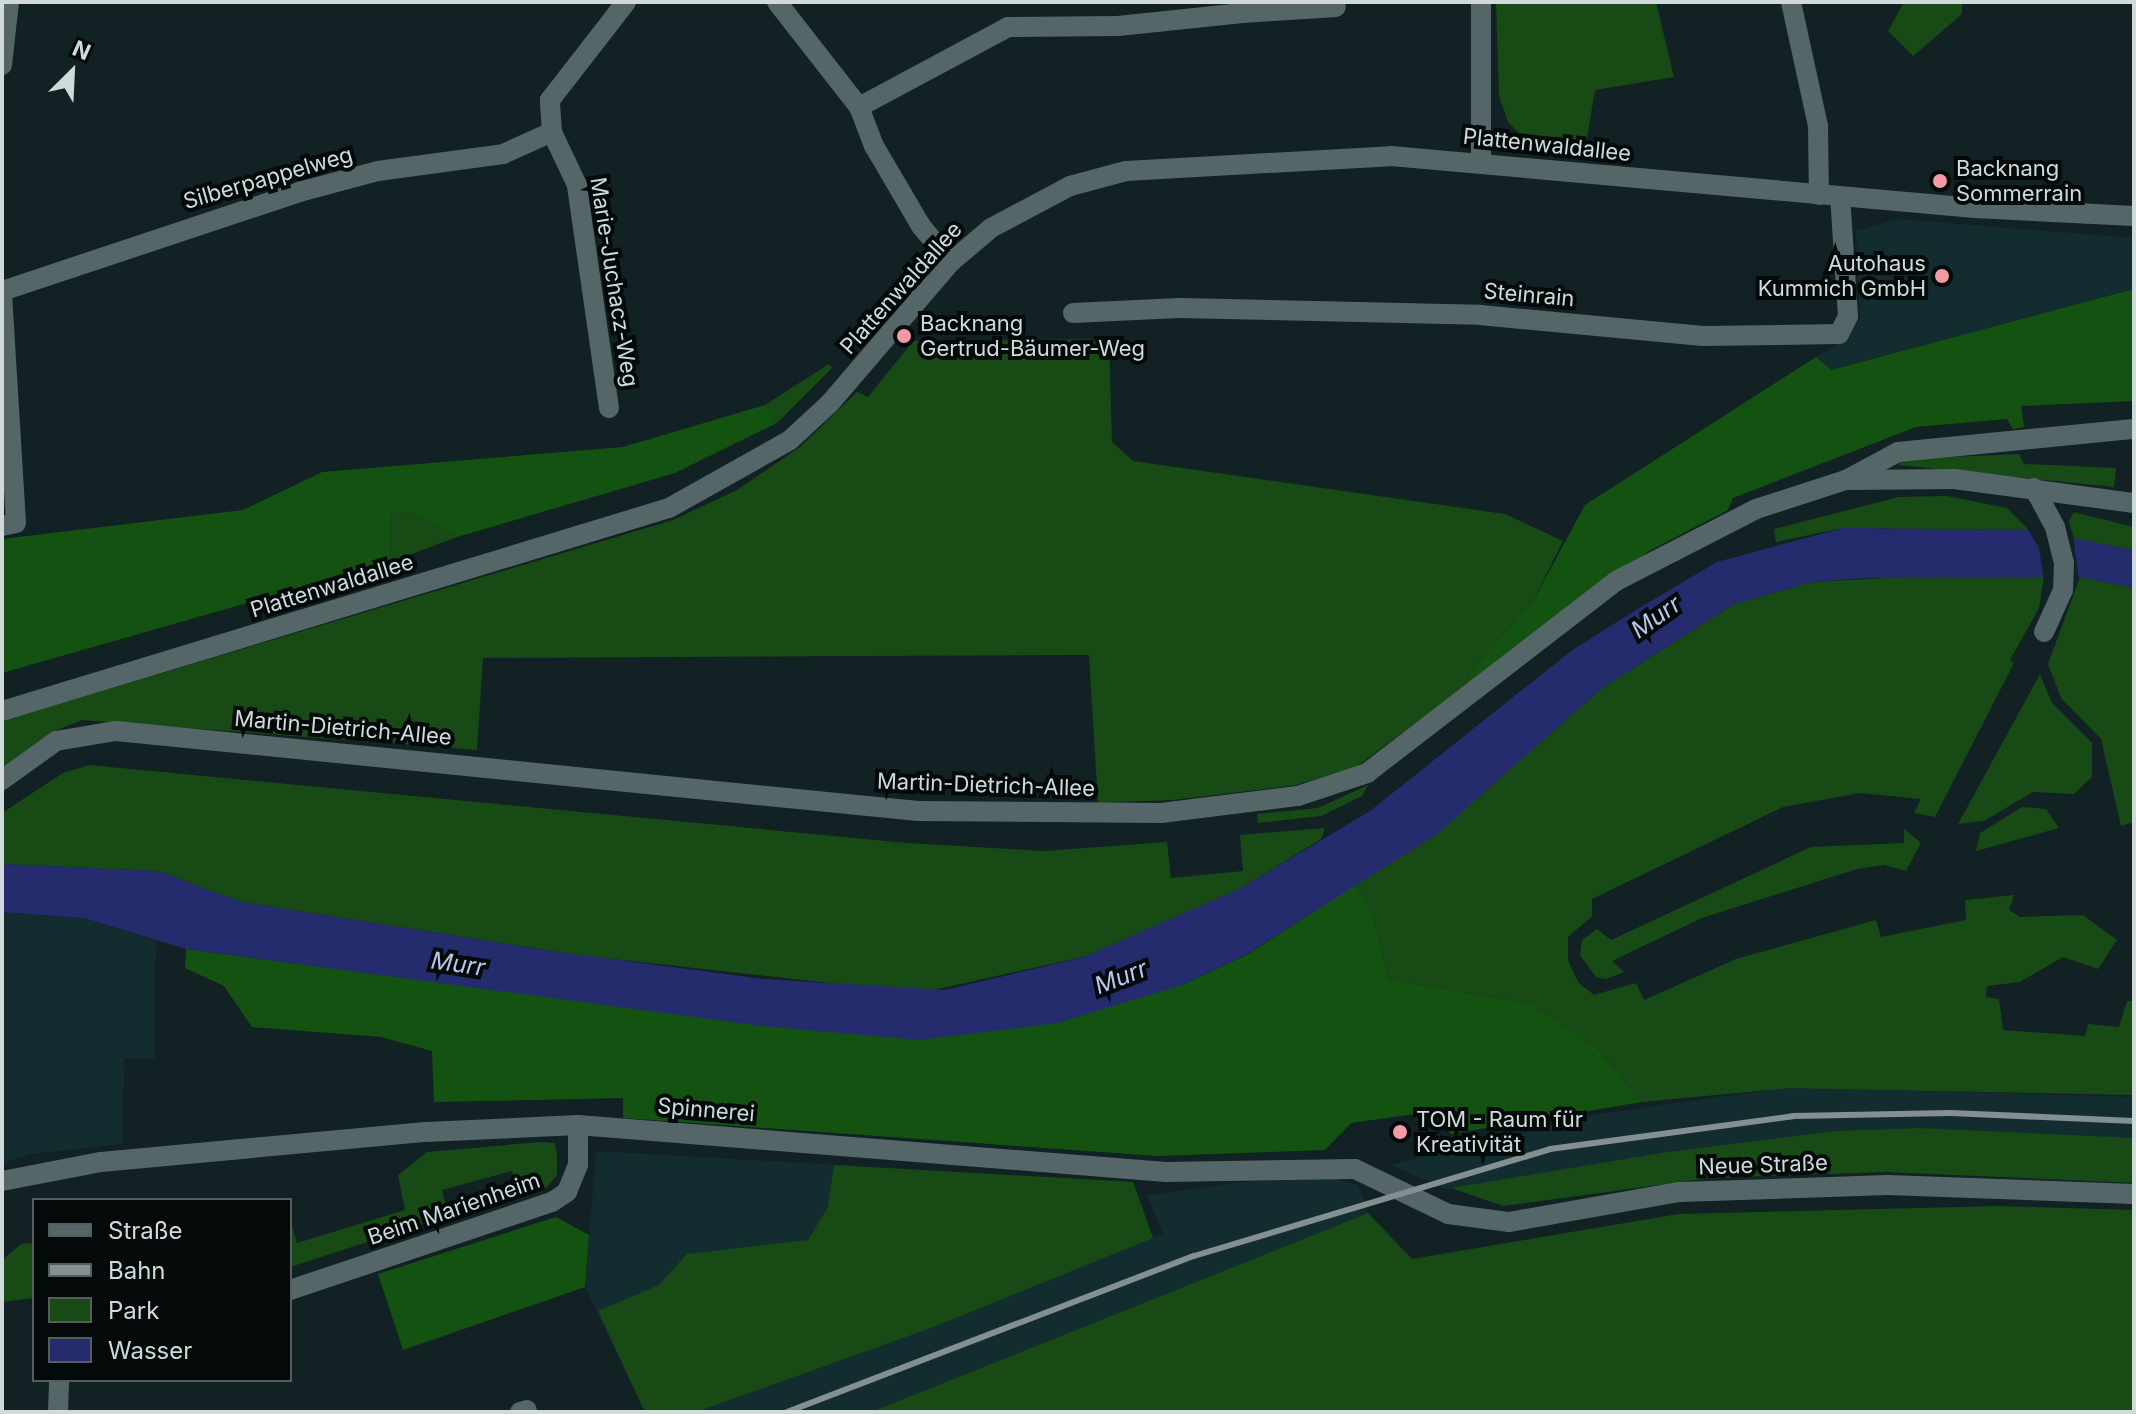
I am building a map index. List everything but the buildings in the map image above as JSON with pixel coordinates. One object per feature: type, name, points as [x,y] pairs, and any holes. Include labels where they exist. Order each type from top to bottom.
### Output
[{"type":"street","points":[[2,65],[9,2]]},
{"type":"street","name":"Marie-Juchacz-Weg","points":[[609,408],[577,185],[552,132],[550,100],[626,2]]},
{"type":"street","points":[[777,2],[859,107],[874,146],[921,226],[951,262]]},
{"type":"street","points":[[1481,2],[1481,160]]},
{"type":"street","points":[[1791,2],[1818,126],[1819,195]]},
{"type":"street","points":[[859,107],[1008,27],[1118,26],[1244,8],[1336,7]]},
{"type":"street","name":"Silberpappelweg","points":[[2,291],[299,192],[378,171],[503,154],[552,132]]},
{"type":"street","name":"Plattenwaldallee","points":[[2,711],[669,508],[790,440],[830,403],[951,262],[991,228],[1070,186],[1126,171],[1391,156],[1481,160],[1819,195],[2134,216]]},
{"type":"street","name":"Steinrain","points":[[1073,313],[1179,308],[1480,315],[1703,336],[1839,334],[1848,316],[1840,196]]},
{"type":"street","points":[[2,291],[9,525]]},
{"type":"street","name":"Martin-Dietrich-Allee","points":[[2,780],[56,741],[116,731],[918,811],[1161,813],[1298,796],[1367,773],[1616,581],[1661,554],[1756,509],[1846,480],[1898,452],[2134,429]]},
{"type":"street","name":"Martin-Dietrich-Allee","points":[[1846,480],[1954,479],[2134,503]]},
{"type":"street","points":[[2034,488],[2061,546],[2064,576],[2044,632]]},
{"type":"street","name":"Spinnerei","points":[[2,1181],[101,1162],[578,1125],[1122,1169],[1355,1169],[1404,1190]]},
{"type":"street","name":"Beim Marienheim","points":[[292,1289],[552,1202],[567,1192],[578,1165],[578,1125]]},
{"type":"street","name":"Neue Straße","points":[[1404,1190],[1448,1214],[1509,1222],[1679,1192],[1888,1185],[2134,1194]]},
{"type":"street","points":[[58,1412],[59,1382]]},
{"type":"shaded area","points":[[1897,219],[2134,238],[2134,289],[1830,370],[1816,357],[1845,340],[1860,317],[1856,231]]},
{"type":"shaded area","points":[[2,912],[84,918],[156,940],[154,1059],[124,1058],[123,1144],[32,1154],[2,1163]]},
{"type":"shaded area","points":[[1790,1087],[2134,1097],[2134,1139],[1919,1128],[1836,1131],[1446,1189],[1390,1165],[1592,1115]]},
{"type":"shaded area","points":[[596,1151],[1133,1182],[1153,1238],[1163,1234],[1147,1195],[1313,1173],[1358,1185],[1368,1213],[871,1412],[645,1412],[585,1287]]},
{"type":"green space","points":[[1496,2],[1656,2],[1674,77],[1595,90],[1585,150],[1523,137],[1508,122],[1499,96]]},
{"type":"green space","points":[[1904,2],[1962,2],[1962,14],[1913,56],[1888,31]]},
{"type":"green space","points":[[2134,289],[2134,401],[2021,406],[2024,427],[2013,429],[2007,419],[1916,427],[1733,498],[1728,510],[1649,551],[1464,687],[1474,667],[1533,601],[1585,505],[1816,357],[1831,370]]},
{"type":"green space","points":[[1109,339],[1112,442],[1133,461],[1505,514],[1563,541],[1533,601],[1474,667],[1464,687],[1356,767],[1296,785],[1173,800],[1098,803],[1089,655],[483,658],[477,750],[82,720],[52,732],[2,768],[2,721],[673,520],[737,490],[800,447],[857,392],[868,397],[913,341]]},
{"type":"green space","points":[[829,364],[832,368],[777,423],[765,405]]},
{"type":"green space","points":[[765,405],[777,423],[675,473],[457,537],[411,512],[390,515],[391,562],[2,673],[2,539],[243,510],[322,472],[623,447]]},
{"type":"green space","points":[[2019,454],[2024,464],[2116,468],[2114,487],[1898,465],[1903,459]]},
{"type":"green space","points":[[1947,496],[2007,508],[2029,530],[1843,528],[1776,542],[1774,529],[1899,497]]},
{"type":"green space","points":[[411,512],[457,537],[391,562],[390,515]]},
{"type":"green space","points":[[2074,512],[2134,527],[2134,550],[2074,539],[2069,521]]},
{"type":"green space","points":[[1920,576],[2044,577],[2039,608],[2010,660],[2014,663],[1935,817],[1914,813],[1921,799],[1860,793],[1783,807],[1592,899],[1592,916],[1568,937],[1568,960],[1578,982],[1594,995],[1636,983],[1644,1000],[1736,959],[1876,920],[1881,937],[1966,920],[1965,900],[2014,895],[2009,910],[2020,917],[2083,915],[2117,940],[2098,969],[2063,957],[2020,982],[1987,986],[1986,997],[1999,999],[2003,1030],[2085,1036],[2088,1024],[2119,1027],[2127,1001],[2134,1001],[2134,1095],[1790,1088],[1642,1102],[1598,1049],[1531,1004],[1388,979],[1372,911],[1354,885],[1436,834],[1602,688],[1734,604],[1812,582]]},
{"type":"green space","points":[[2080,577],[2134,588],[2134,822],[2121,826],[2101,739],[2061,698],[2048,664]]},
{"type":"green space","points":[[2040,674],[2052,703],[2092,743],[2092,777],[2074,794],[2033,792],[1984,821],[1958,824]]},
{"type":"green space","points":[[89,765],[907,843],[1044,851],[1167,842],[1171,878],[1243,871],[1240,835],[1325,828],[1321,839],[1243,887],[1165,926],[1083,957],[920,993],[577,955],[241,902],[158,871],[2,864],[2,813],[63,773]]},
{"type":"green space","points":[[1368,785],[1362,796],[1321,816],[1258,823],[1257,814],[1318,808]]},
{"type":"green space","points":[[2022,807],[2046,809],[2059,828],[1976,851],[1980,833]]},
{"type":"green space","points":[[1904,829],[1921,843],[1906,871],[1884,865],[1857,869],[1702,918],[1612,961],[1624,972],[1606,979],[1596,977],[1580,955],[1582,940],[1597,929],[1611,940],[1811,847],[1904,843]]},
{"type":"green space","points":[[1354,885],[1372,911],[1388,979],[1531,1004],[1598,1049],[1642,1102],[1450,1134],[1443,1110],[1351,1123],[1325,1150],[1158,1156],[623,1118],[623,1098],[434,1102],[432,1051],[381,1037],[252,1027],[224,986],[185,968],[186,949],[605,1004],[1182,985],[1248,954]]},
{"type":"green space","points":[[1919,1128],[2134,1138],[2134,1183],[1886,1172],[1710,1178],[1503,1206],[1451,1188],[1661,1153],[1836,1131]]},
{"type":"green space","points":[[555,1143],[557,1175],[546,1188],[519,1197],[512,1171],[442,1190],[448,1216],[292,1266],[292,1226],[297,1243],[405,1210],[398,1175],[427,1152]]},
{"type":"green space","points":[[834,1165],[1133,1182],[1153,1238],[931,1328],[696,1412],[645,1412],[598,1311],[659,1285],[687,1254],[808,1240],[828,1207]]},
{"type":"green space","points":[[1997,1206],[2134,1210],[2134,1412],[871,1412],[1368,1213],[1412,1259],[1678,1214]]},
{"type":"green space","points":[[556,1217],[589,1235],[585,1287],[403,1350],[378,1274]]},
{"type":"green space","points":[[32,1243],[32,1298],[2,1302],[2,1260],[21,1244]]},
{"type":"water","name":"Murr","points":[[1843,528],[2029,530],[2134,550],[2134,588],[2080,577],[1864,578],[1812,582],[1734,604],[1602,688],[1436,835],[1247,954],[1182,985],[1058,1023],[919,1040],[761,1026],[186,949],[84,918],[2,912],[2,864],[158,871],[241,902],[551,951],[763,979],[945,990],[1084,957],[1243,887],[1370,811],[1571,651],[1636,610],[1717,562]]},
{"type":"pier","points":[[2026,526],[2073,535],[2079,581],[2044,581],[2039,548]]},
{"type":"railway","points":[[787,1412],[1194,1256],[1550,1149],[1793,1116],[1951,1113],[2134,1121]]},
{"type":"place","name":"Backnang Sommerrain","points":[[1940,181]]},
{"type":"place","name":"Autohaus Kummich GmbH","points":[[1942,276]]},
{"type":"place","name":"Backnang Gertrud-Bäumer-Weg","points":[[904,336]]},
{"type":"place","name":"TOM - Raum für Kreativität","points":[[1400,1132]]}]
